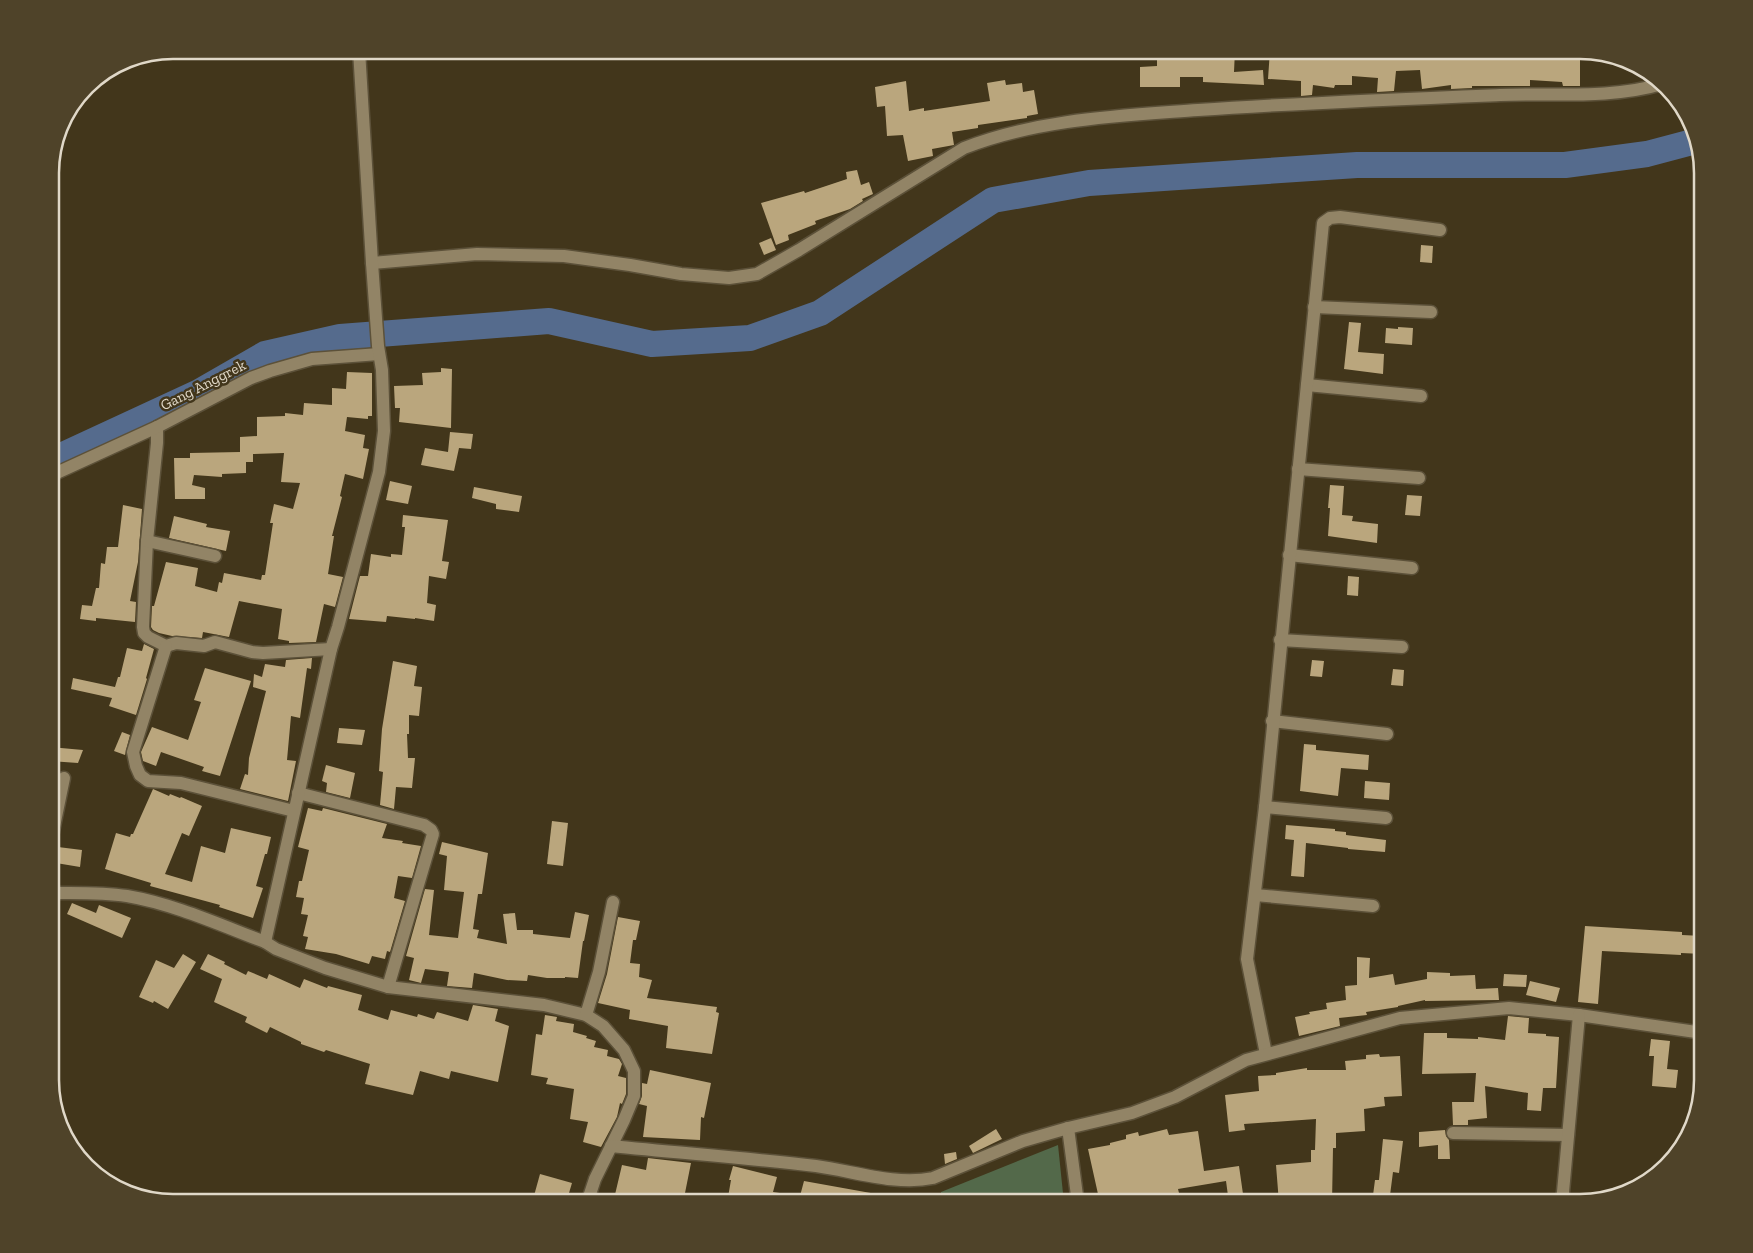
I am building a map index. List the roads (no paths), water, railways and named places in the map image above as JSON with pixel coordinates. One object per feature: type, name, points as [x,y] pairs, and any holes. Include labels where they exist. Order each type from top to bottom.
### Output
[{"type":"street","points":[[265,942],[331,649],[379,472],[384,431],[361,59]]},
{"type":"street","points":[[372,263],[477,254],[564,256],[681,274],[728,278],[757,274],[964,148],[992,137],[1036,127],[1097,117],[1378,100],[1623,92],[1654,86]]},
{"type":"street","points":[[1266,1054],[1247,959],[1323,223],[1330,218],[1340,216],[1440,230]]},
{"type":"street","points":[[1314,307],[1431,312]]},
{"type":"street","name":"Gang Anggrek","points":[[59,472],[157,427],[251,378],[270,371],[312,360],[380,358]]},
{"type":"street","points":[[1307,385],[1421,396]]},
{"type":"street","points":[[157,427],[147,541],[144,633],[166,646],[176,643],[204,646],[215,642],[252,652],[331,649]]},
{"type":"street","points":[[1298,469],[1418,478]]},
{"type":"street","points":[[147,541],[215,556]]},
{"type":"street","points":[[1289,555],[1412,568]]},
{"type":"street","points":[[1280,640],[1402,646]]},
{"type":"street","points":[[166,646],[133,752],[140,775],[148,781],[181,783],[294,811]]},
{"type":"street","points":[[1272,721],[1387,734]]},
{"type":"street","points":[[59,802],[64,778]]},
{"type":"street","points":[[298,794],[424,825],[433,834],[388,986]]},
{"type":"street","points":[[1264,807],[1386,818]]},
{"type":"street","points":[[59,893],[95,893],[129,896],[175,909],[265,942],[276,949],[325,968],[388,986],[544,1005],[586,1015],[603,1026],[624,1050],[634,1071],[634,1096],[594,1180],[590,1194]]},
{"type":"street","points":[[1255,895],[1373,906]]},
{"type":"street","points":[[586,1015],[599,972],[613,902]]},
{"type":"street","points":[[611,1146],[816,1166],[918,1181],[933,1178],[1023,1141],[1132,1113],[1175,1097],[1246,1060],[1400,1018],[1448,1012],[1509,1008],[1579,1015],[1694,1032]]},
{"type":"street","points":[[1563,1194],[1579,1015]]},
{"type":"street","points":[[1068,1128],[1077,1194]]},
{"type":"street","points":[[1453,1133],[1568,1135]]},
{"type":"waterway","points":[[59,457],[199,392],[265,354],[340,337],[549,321],[652,344],[750,338],[820,313],[993,200],[1089,183],[1357,165],[1565,165],[1647,154],[1690,143]]}]
